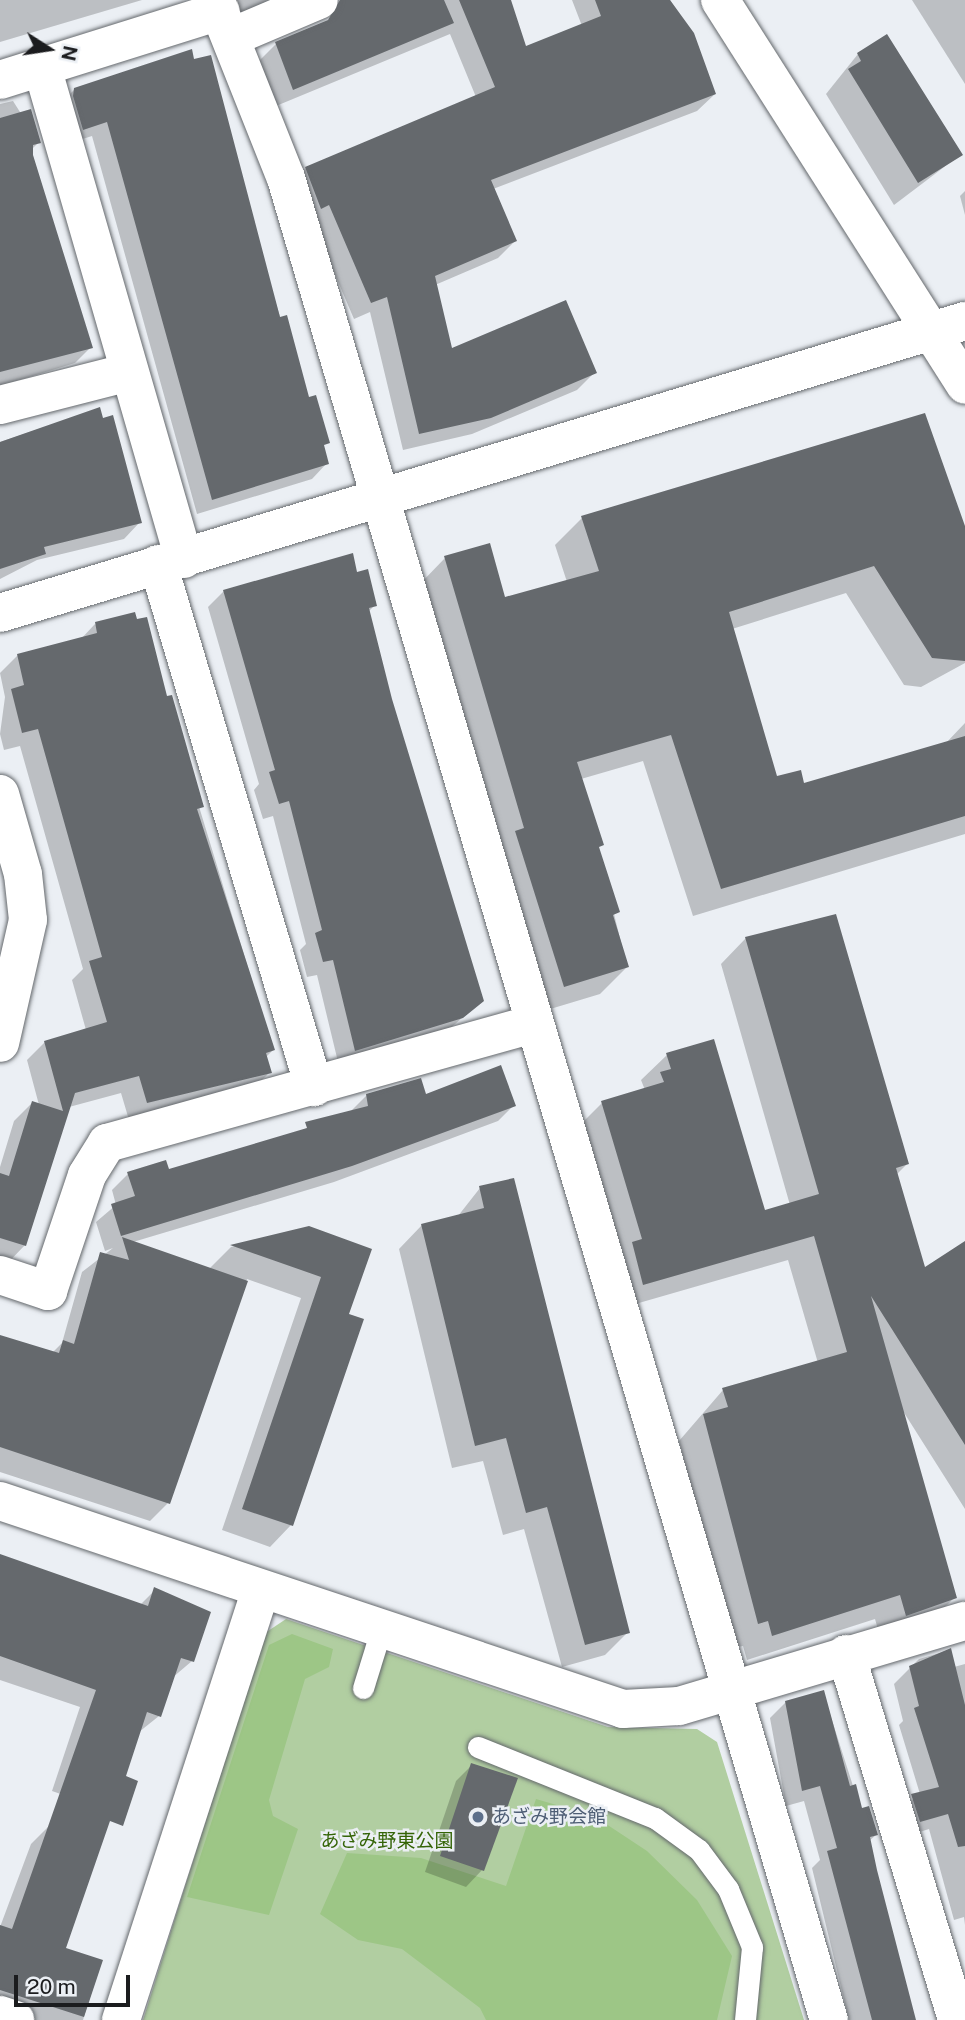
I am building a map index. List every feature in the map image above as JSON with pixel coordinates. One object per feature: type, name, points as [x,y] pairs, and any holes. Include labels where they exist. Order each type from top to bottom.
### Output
[{"type":"street","points":[[0,80],[223,15],[319,0]]},
{"type":"street","points":[[720,0],[948,326],[965,384]]},
{"type":"street","points":[[223,15],[286,178],[376,498],[829,2020]]},
{"type":"street","points":[[43,67],[129,372],[171,561],[314,1087]]},
{"type":"street","points":[[0,613],[948,326]]},
{"type":"street","points":[[0,405],[129,372]]},
{"type":"street","points":[[0,794],[23,874],[28,919],[6,1001],[0,1043]]},
{"type":"street","points":[[0,1275],[48,1291],[87,1175],[107,1143],[534,1024]]},
{"type":"street","points":[[0,1500],[260,1591],[623,1709],[679,1706],[965,1620]]},
{"type":"street","points":[[121,2020],[260,1591]]},
{"type":"street","points":[[846,1654],[957,2020]]},
{"type":"street","points":[[0,2015],[15,2020]]},
{"type":"lane","points":[[363,1688],[382,1630]]},
{"type":"lane","points":[[478,1747],[655,1818],[699,1850],[728,1889],[752,1947],[745,2020]]},
{"type":"green space","name":"あざみ野東公園","points":[[286,1619],[608,1727],[697,1729],[717,1742],[804,2020],[143,2020],[265,1633]]},
{"type":"green space","points":[[292,1634],[333,1649],[329,1667],[305,1679],[269,1800],[273,1816],[298,1829],[269,1915],[187,1897],[269,1645]]},
{"type":"green space","points":[[536,1799],[594,1816],[647,1851],[697,1900],[732,1956],[717,2020],[486,2020],[480,2008],[402,1949],[358,1940],[320,1914],[347,1853],[421,1858],[506,1886]]},
{"type":"building","points":[[340,0],[444,0],[454,23],[293,90],[275,42],[328,20]]},
{"type":"building","points":[[459,0],[511,0],[526,46],[601,16],[595,0],[670,0],[694,33],[716,94],[491,180],[517,241],[435,276],[452,348],[566,300],[597,373],[491,418],[419,434],[387,297],[371,303],[329,205],[321,209],[305,167],[495,87]]},
{"type":"building","points":[[887,34],[963,155],[918,183],[848,69],[861,61],[857,53]]},
{"type":"building","points":[[192,49],[194,59],[211,55],[280,317],[287,315],[309,397],[316,395],[330,443],[324,445],[329,464],[212,500],[107,122],[83,130],[73,96],[74,88]]},
{"type":"building","points":[[31,109],[41,143],[33,145],[33,155],[93,348],[0,372],[0,118]]},
{"type":"building","points":[[100,407],[103,418],[113,415],[142,523],[44,547],[46,554],[0,569],[0,442]]},
{"type":"building","points":[[925,413],[965,526],[965,661],[932,658],[874,566],[729,612],[777,776],[801,770],[804,783],[965,736],[965,816],[721,889],[671,735],[577,762],[604,845],[599,847],[620,912],[613,915],[629,967],[564,987],[515,831],[524,828],[444,556],[490,543],[505,597],[599,571],[581,516]]},
{"type":"building","points":[[353,553],[357,572],[368,569],[377,606],[369,608],[392,699],[484,1001],[463,1018],[355,1051],[333,960],[323,962],[315,933],[322,930],[289,801],[279,804],[269,772],[275,770],[223,590]]},
{"type":"building","points":[[135,612],[137,619],[147,617],[167,696],[172,695],[204,807],[197,809],[275,1050],[266,1053],[272,1073],[147,1103],[139,1076],[75,1093],[26,1246],[0,1238],[0,1173],[9,1176],[32,1101],[63,1111],[44,1041],[107,1022],[89,961],[102,957],[38,729],[22,733],[11,689],[24,685],[17,654],[97,633],[95,622]]},
{"type":"building","points":[[836,914],[909,1164],[896,1168],[925,1267],[965,1241],[965,1445],[871,1296],[957,1598],[906,1616],[900,1595],[772,1636],[768,1621],[758,1624],[703,1414],[728,1407],[722,1388],[847,1352],[814,1236],[643,1285],[632,1242],[642,1239],[601,1101],[664,1082],[660,1072],[671,1069],[666,1053],[714,1039],[765,1210],[819,1194],[745,937]]},
{"type":"building","points":[[501,1065],[516,1106],[352,1166],[121,1236],[111,1204],[135,1196],[127,1172],[166,1160],[169,1169],[307,1128],[305,1122],[368,1106],[366,1094],[421,1078],[426,1094]]},
{"type":"building","points":[[514,1178],[630,1633],[585,1645],[547,1507],[526,1513],[506,1438],[475,1446],[421,1224],[484,1208],[479,1186]]},
{"type":"building","points":[[309,1226],[372,1249],[349,1314],[364,1319],[293,1526],[242,1509],[321,1277],[230,1245]]},
{"type":"building","points":[[122,1237],[248,1281],[170,1504],[0,1447],[0,1335],[59,1353],[63,1340],[74,1344],[100,1252],[129,1260]]},
{"type":"building","points":[[0,1554],[148,1606],[154,1587],[211,1612],[194,1662],[181,1658],[161,1717],[147,1712],[126,1776],[138,1781],[123,1826],[110,1821],[66,1948],[103,1960],[84,2017],[0,1990],[0,1925],[12,1929],[96,1690],[0,1656]]},
{"type":"building","points":[[951,1648],[965,1705],[965,1846],[958,1847],[948,1814],[920,1822],[911,1794],[939,1787],[914,1708],[919,1706],[909,1666]]},
{"type":"building","points":[[824,1690],[850,1786],[856,1784],[862,1808],[869,1806],[878,1835],[870,1837],[916,2020],[872,2020],[827,1851],[837,1848],[820,1786],[802,1791],[785,1701]]},
{"type":"building","name":"あざみ野会館","points":[[471,1763],[518,1778],[484,1871],[440,1856]]},
{"type":"place","name":"あざみ野会館","points":[[478,1817]]}]
